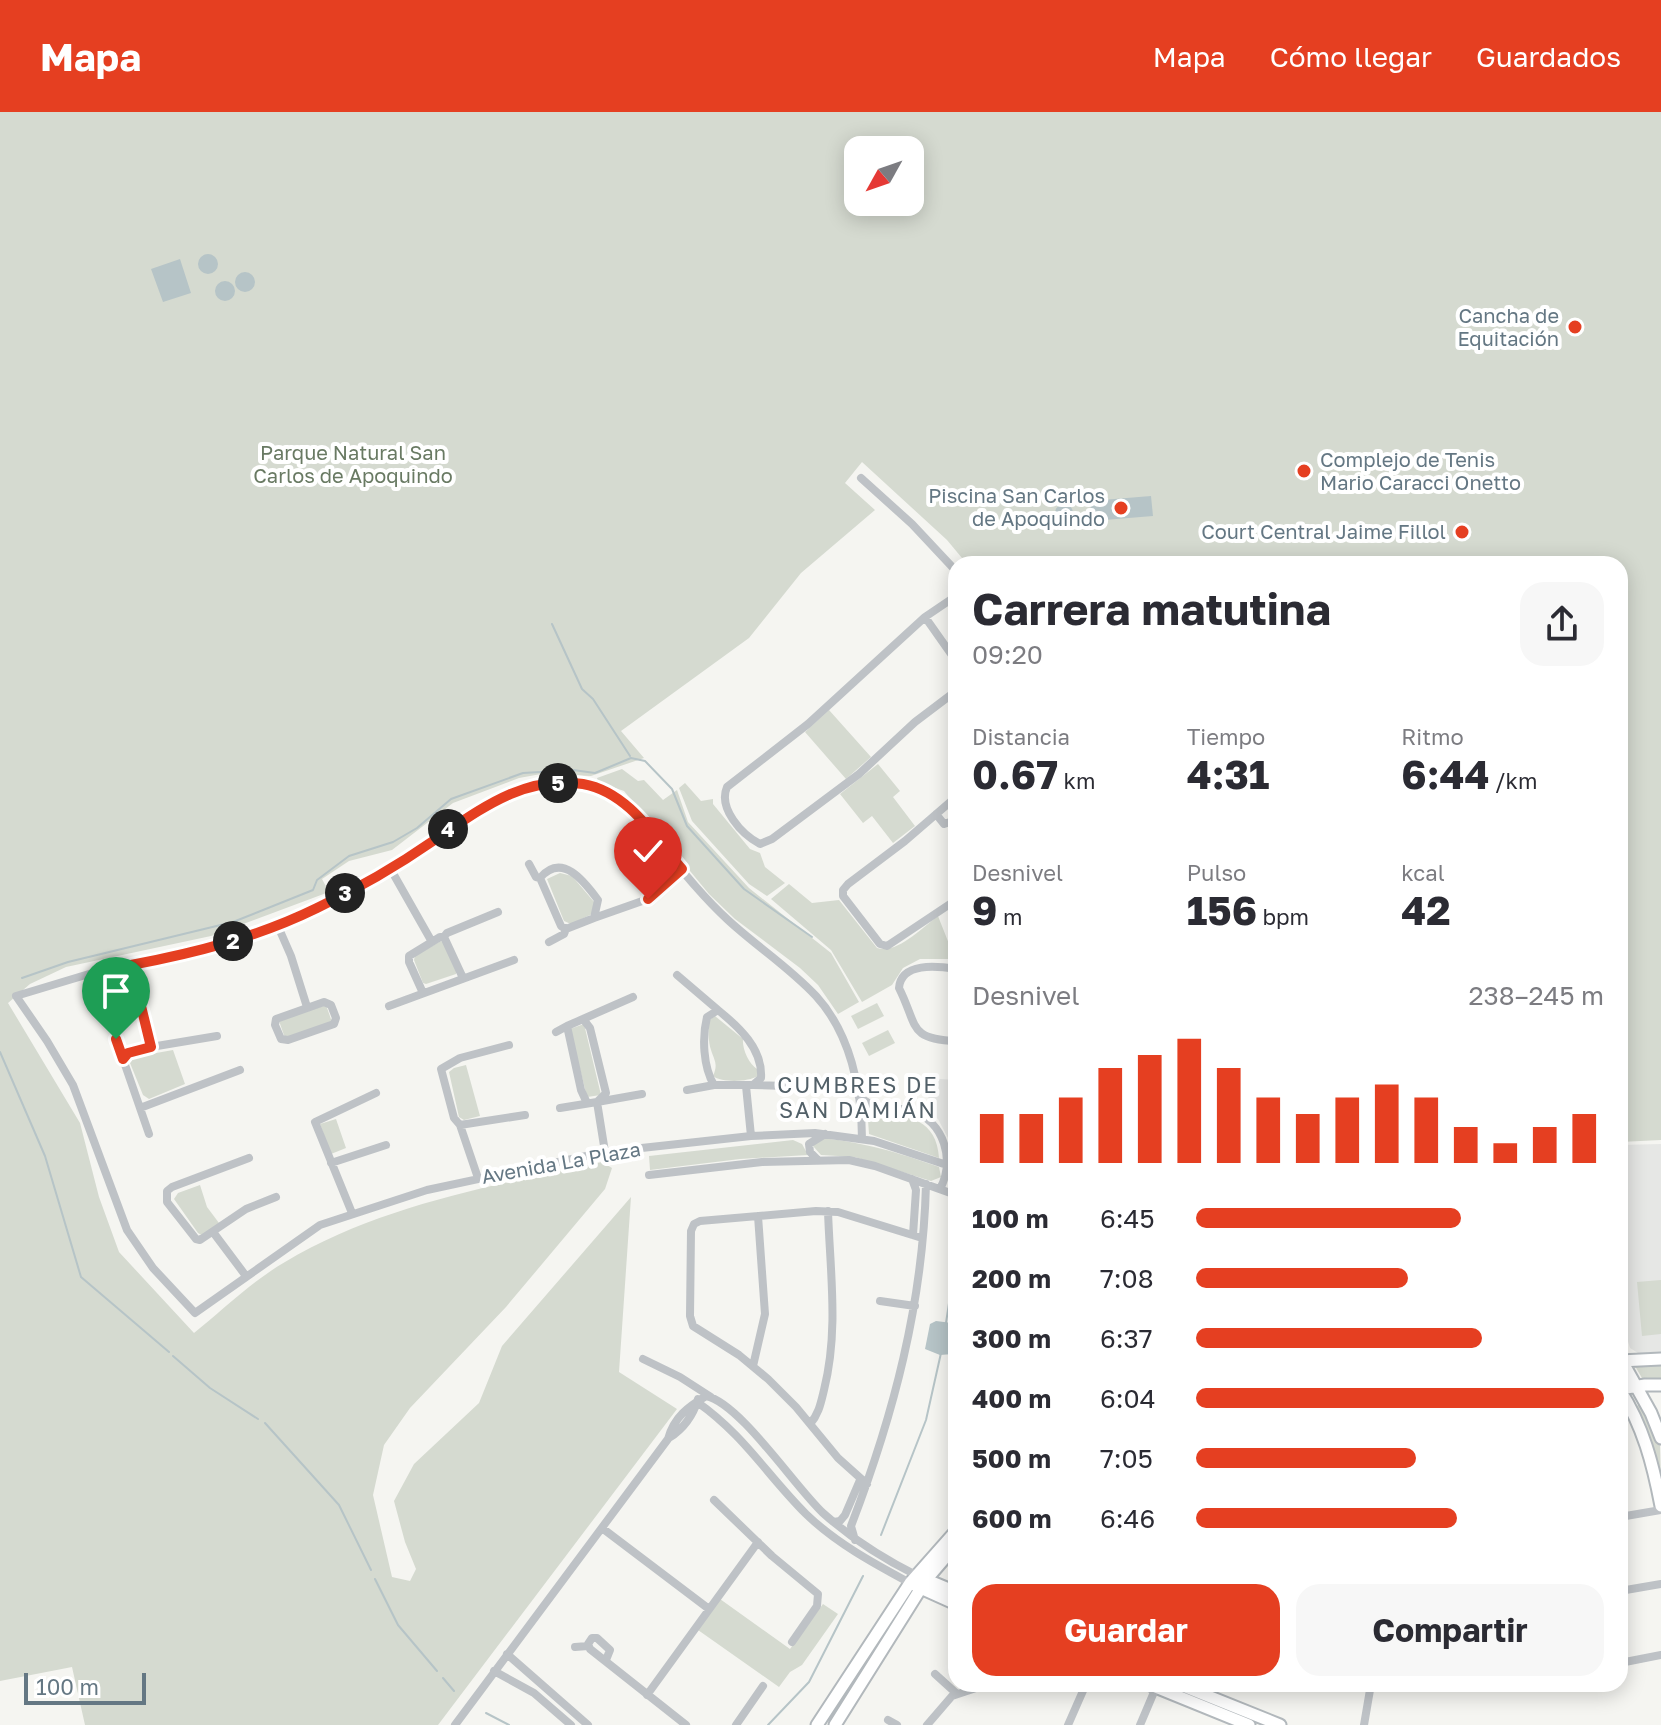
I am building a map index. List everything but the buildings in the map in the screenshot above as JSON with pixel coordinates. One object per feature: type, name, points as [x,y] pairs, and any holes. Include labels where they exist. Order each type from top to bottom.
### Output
[{"type":"main road","points":[[1628,1360],[1661,1359]]},
{"type":"main road","points":[[1628,1372],[1661,1438]]},
{"type":"main road","points":[[1628,1388],[1661,1385]]},
{"type":"main road","points":[[1628,1404],[1648,1447],[1661,1508]]},
{"type":"main road","points":[[817,1725],[948,1542]]},
{"type":"main road","points":[[835,1725],[918,1582],[948,1553]]},
{"type":"main road","points":[[918,1582],[948,1590]]},
{"type":"main road","points":[[918,1582],[948,1599]]},
{"type":"main road","points":[[1171,1692],[1249,1725]]},
{"type":"main road","points":[[1191,1692],[1230,1717],[1280,1725]]},
{"type":"main road","points":[[832,1702],[846,1708]]},
{"type":"street","points":[[861,478],[912,524],[948,562]]},
{"type":"street","points":[[948,601],[925,617],[808,724],[727,787],[723,796],[725,807],[750,838],[760,844],[772,839],[859,774],[915,722],[948,697]]},
{"type":"street","points":[[925,617],[948,650]]},
{"type":"street","points":[[151,1047],[131,965],[197,952],[316,908],[390,868],[496,798],[548,784],[570,783],[599,788],[616,796],[641,820],[729,921],[821,1002],[844,1040],[859,1097],[862,1139]]},
{"type":"street","points":[[948,804],[843,890],[843,896],[880,944],[887,946],[948,905]]},
{"type":"street","points":[[936,814],[944,824],[948,823]]},
{"type":"street","points":[[529,864],[533,874],[540,878],[561,926],[566,929]]},
{"type":"street","points":[[390,868],[432,942]]},
{"type":"street","points":[[540,878],[553,869],[567,868],[598,900],[620,909]]},
{"type":"street","points":[[549,942],[564,934],[566,929],[648,899],[682,869]]},
{"type":"street","points":[[594,918],[598,900]]},
{"type":"street","points":[[423,993],[409,956],[447,933],[498,912]]},
{"type":"street","points":[[277,924],[307,1007]]},
{"type":"street","points":[[444,937],[463,978]]},
{"type":"street","points":[[389,1006],[514,960]]},
{"type":"street","name":"Avenida La Plaza","points":[[131,965],[16,996],[47,1041],[84,1108],[127,1230],[153,1268],[195,1313],[320,1225],[427,1190],[605,1152],[751,1136],[826,1133],[862,1139],[948,1165]]},
{"type":"street","points":[[948,968],[909,971],[903,976],[899,988],[919,1032],[933,1040],[948,1041]]},
{"type":"street","points":[[677,975],[751,1042],[762,1065],[761,1078],[750,1085]]},
{"type":"street","points":[[556,1032],[633,997]]},
{"type":"street","points":[[328,1003],[335,1022],[288,1040],[281,1039],[275,1025],[276,1019],[307,1007],[328,1003]]},
{"type":"street","points":[[714,1085],[707,1074],[704,1026],[707,1017],[718,1010]]},
{"type":"street","points":[[583,1019],[590,1028],[606,1093],[592,1102]]},
{"type":"street","points":[[567,1026],[581,1090],[592,1102],[605,1152]]},
{"type":"street","points":[[123,1059],[128,1053],[151,1047],[217,1036]]},
{"type":"street","points":[[116,1039],[149,1134]]},
{"type":"street","points":[[478,1178],[460,1125],[454,1118],[441,1069],[460,1058],[509,1045]]},
{"type":"street","points":[[140,1108],[240,1070]]},
{"type":"street","points":[[687,1090],[714,1085],[785,1086]]},
{"type":"street","points":[[750,1085],[751,1136]]},
{"type":"street","points":[[352,1213],[315,1122],[376,1093]]},
{"type":"street","points":[[560,1108],[642,1094]]},
{"type":"street","points":[[859,1097],[877,1107],[904,1109],[923,1116],[941,1135],[948,1155]]},
{"type":"street","points":[[861,1119],[877,1107]]},
{"type":"street","points":[[460,1125],[525,1115]]},
{"type":"street","points":[[809,1150],[811,1141],[826,1133]]},
{"type":"street","points":[[794,1134],[802,1139],[818,1160]]},
{"type":"street","points":[[331,1163],[386,1145]]},
{"type":"street","points":[[249,1158],[172,1187],[167,1191],[167,1202],[196,1239],[205,1239],[246,1209],[276,1197]]},
{"type":"street","name":"Avenida La Plaza","points":[[649,1175],[762,1162],[854,1161],[948,1192]]},
{"type":"street","points":[[940,1189],[948,1173]]},
{"type":"street","points":[[855,1540],[851,1526],[863,1482],[892,1409],[915,1306],[918,1236],[916,1190],[912,1179]]},
{"type":"street","points":[[918,1236],[926,1184]]},
{"type":"street","points":[[863,1482],[838,1458],[778,1388],[753,1366],[696,1330],[691,1323],[691,1231],[694,1224],[700,1221],[828,1211],[918,1236]]},
{"type":"street","points":[[810,1424],[820,1406],[833,1346],[828,1211]]},
{"type":"street","points":[[753,1366],[765,1314],[758,1216]]},
{"type":"street","points":[[213,1232],[246,1276]]},
{"type":"street","points":[[880,1301],[915,1306]]},
{"type":"street","points":[[643,1359],[712,1397],[743,1423],[804,1495],[834,1522],[855,1540],[918,1582]]},
{"type":"street","points":[[455,1725],[668,1439],[680,1431],[694,1413],[699,1393],[695,1386]]},
{"type":"street","points":[[697,1402],[704,1397],[712,1397]]},
{"type":"street","points":[[697,1402],[738,1436],[794,1501],[825,1531],[857,1553],[918,1582]]},
{"type":"street","points":[[834,1522],[845,1515],[863,1482]]},
{"type":"street","points":[[714,1500],[815,1590],[819,1597],[817,1606],[792,1642]]},
{"type":"street","points":[[1628,1515],[1661,1508]]},
{"type":"street","points":[[602,1528],[709,1609]]},
{"type":"street","points":[[647,1695],[758,1542]]},
{"type":"street","points":[[1628,1590],[1661,1584]]},
{"type":"street","points":[[575,1647],[588,1646],[590,1639],[597,1638],[611,1651],[606,1660],[686,1725]]},
{"type":"street","points":[[507,1654],[588,1725]]},
{"type":"street","points":[[1628,1661],[1661,1655]]},
{"type":"street","points":[[494,1671],[534,1693],[571,1725]]},
{"type":"street","points":[[935,1674],[948,1686]]},
{"type":"street","points":[[736,1725],[763,1686]]},
{"type":"street","points":[[927,1725],[942,1705],[960,1692]]},
{"type":"street","points":[[1068,1725],[1082,1692]]},
{"type":"street","points":[[1140,1725],[1152,1692]]},
{"type":"street","points":[[1364,1725],[1370,1692]]},
{"type":"street","points":[[888,1720],[897,1725]]},
{"type":"shaded area","points":[[208,254],[215,257],[218,264],[215,271],[208,274],[201,271],[198,264],[201,257]]},
{"type":"shaded area","points":[[180,259],[191,293],[163,302],[151,269]]},
{"type":"shaded area","points":[[245,272],[252,275],[255,282],[252,289],[245,292],[238,289],[235,282],[238,275]]},
{"type":"shaded area","points":[[225,281],[232,284],[235,291],[232,298],[225,301],[218,298],[215,291],[218,284]]},
{"type":"shaded area","name":"Piscina San Carlos de Apoquindo","points":[[1151,496],[1153,516],[1092,521],[1090,501]]},
{"type":"shaded area","points":[[1064,504],[1073,513],[1064,522],[1055,513]]},
{"type":"shaded area","points":[[925,1078],[948,1079],[948,1138],[931,1113]]},
{"type":"shaded area","points":[[1661,1144],[1661,1352],[1638,1353],[1630,1348],[1628,1341],[1628,1145]]},
{"type":"shaded area","points":[[936,1321],[948,1322],[948,1354],[940,1355],[925,1349],[930,1324]]},
{"type":"green space","name":"Parque Natural San Carlos de Apoquindo","points":[[0,112],[1661,112],[1661,1140],[1628,1142],[1628,556],[960,556],[862,462],[845,483],[875,510],[801,573],[749,638],[621,731],[644,758],[591,776],[541,774],[519,778],[453,803],[392,850],[349,861],[322,879],[329,892],[211,936],[66,967],[30,984],[8,1003],[80,1123],[99,1197],[119,1252],[194,1333],[249,1287],[285,1262],[360,1226],[439,1199],[521,1179],[602,1162],[612,1168],[605,1189],[506,1307],[410,1408],[384,1445],[373,1495],[392,1577],[410,1581],[416,1569],[394,1501],[414,1464],[479,1403],[502,1346],[631,1197],[619,1372],[677,1409],[438,1725],[85,1725],[72,1667],[0,1681]]},
{"type":"green space","points":[[829,710],[871,757],[846,779],[805,732]]},
{"type":"green space","points":[[878,764],[900,791],[893,797],[915,826],[893,843],[872,816],[863,823],[840,794]]},
{"type":"green space","points":[[622,769],[638,781],[644,780],[663,800],[677,790],[688,822],[749,888],[831,953],[859,1002],[838,1014],[818,985],[800,968],[735,919],[709,894],[624,791],[598,782],[597,778]]},
{"type":"green space","points":[[685,783],[701,801],[713,799],[713,804],[750,849],[760,853],[765,867],[785,883],[767,896],[749,884],[692,821],[679,788]]},
{"type":"green space","points":[[560,873],[572,876],[595,903],[592,914],[571,924],[564,921],[547,879]]},
{"type":"green space","points":[[789,884],[812,903],[839,900],[877,948],[884,949],[901,944],[938,916],[948,941],[948,959],[920,959],[903,968],[892,985],[862,1002],[831,950],[771,899]]},
{"type":"green space","points":[[441,941],[445,943],[457,969],[456,974],[423,983],[415,956]]},
{"type":"green space","points":[[877,1003],[884,1016],[858,1029],[851,1016]]},
{"type":"green space","points":[[326,1005],[332,1022],[285,1038],[279,1021]]},
{"type":"green space","points":[[715,1016],[743,1039],[747,1056],[757,1069],[758,1076],[735,1081],[713,1076],[716,1066],[709,1043],[708,1021]]},
{"type":"green space","points":[[584,1024],[601,1095],[587,1097],[570,1029]]},
{"type":"green space","points":[[888,1030],[895,1043],[869,1056],[862,1043]]},
{"type":"green space","points":[[173,1050],[185,1084],[149,1099],[143,1095],[130,1063],[134,1057]]},
{"type":"green space","points":[[466,1065],[480,1116],[464,1120],[459,1117],[449,1072]]},
{"type":"green space","points":[[877,1113],[910,1118],[927,1127],[937,1145],[939,1158],[869,1134],[868,1120]]},
{"type":"green space","points":[[336,1119],[346,1148],[331,1154],[320,1124]]},
{"type":"green space","points":[[822,1138],[867,1145],[909,1157],[939,1167],[941,1177],[931,1181],[855,1157],[821,1155],[813,1146]]},
{"type":"green space","points":[[793,1140],[802,1144],[808,1155],[740,1159],[650,1170],[649,1156]]},
{"type":"green space","points":[[200,1185],[207,1207],[219,1223],[203,1236],[174,1199],[178,1193]]},
{"type":"green space","points":[[1661,1280],[1661,1334],[1642,1336],[1637,1282]]},
{"type":"green space","points":[[1661,1365],[1661,1378],[1642,1378],[1635,1366]]},
{"type":"green space","points":[[1639,1404],[1660,1446],[1661,1482],[1653,1447],[1636,1407]]},
{"type":"green space","points":[[720,1599],[790,1649],[823,1604],[838,1614],[802,1665],[790,1672],[779,1687],[698,1630]]},
{"type":"waterway","points":[[552,624],[582,689],[593,699],[630,756]]},
{"type":"waterway","points":[[22,978],[68,962],[233,922],[313,890],[317,880],[349,856],[393,842],[417,828],[451,799],[523,773],[573,770],[595,773],[631,758],[645,761],[672,789],[687,826],[744,889],[812,937]]},
{"type":"waterway","points":[[0,1052],[45,1156],[81,1277],[169,1352]]},
{"type":"waterway","points":[[946,1323],[948,1310]]},
{"type":"waterway","points":[[881,1535],[926,1420],[941,1353]]},
{"type":"waterway","points":[[173,1356],[210,1388],[258,1419]]},
{"type":"waterway","points":[[265,1423],[339,1505],[371,1570]]},
{"type":"waterway","points":[[768,1725],[809,1682],[863,1576]]},
{"type":"waterway","points":[[375,1579],[398,1625],[437,1671]]},
{"type":"waterway","points":[[443,1678],[454,1691]]},
{"type":"waterway","points":[[486,1713],[509,1725]]},
{"type":"place","name":"Cancha de Equitación","points":[[1575,327]]},
{"type":"place","name":"Complejo de Tenis Mario Caracci Onetto","points":[[1304,471]]},
{"type":"place","name":"Piscina San Carlos de Apoquindo","points":[[1121,508]]},
{"type":"place","name":"Court Central Jaime Fillol","points":[[1462,532]]},
{"type":"district","name":"CUMBRES DE SAN DAMIÁN","points":[[858,1098]]},
{"type":"route","points":[[116,1039],[123,1059],[128,1053],[151,1047],[131,965],[222,945],[316,908],[390,868],[496,798],[538,786],[581,784],[608,792],[627,805],[682,869],[648,899]]}]
